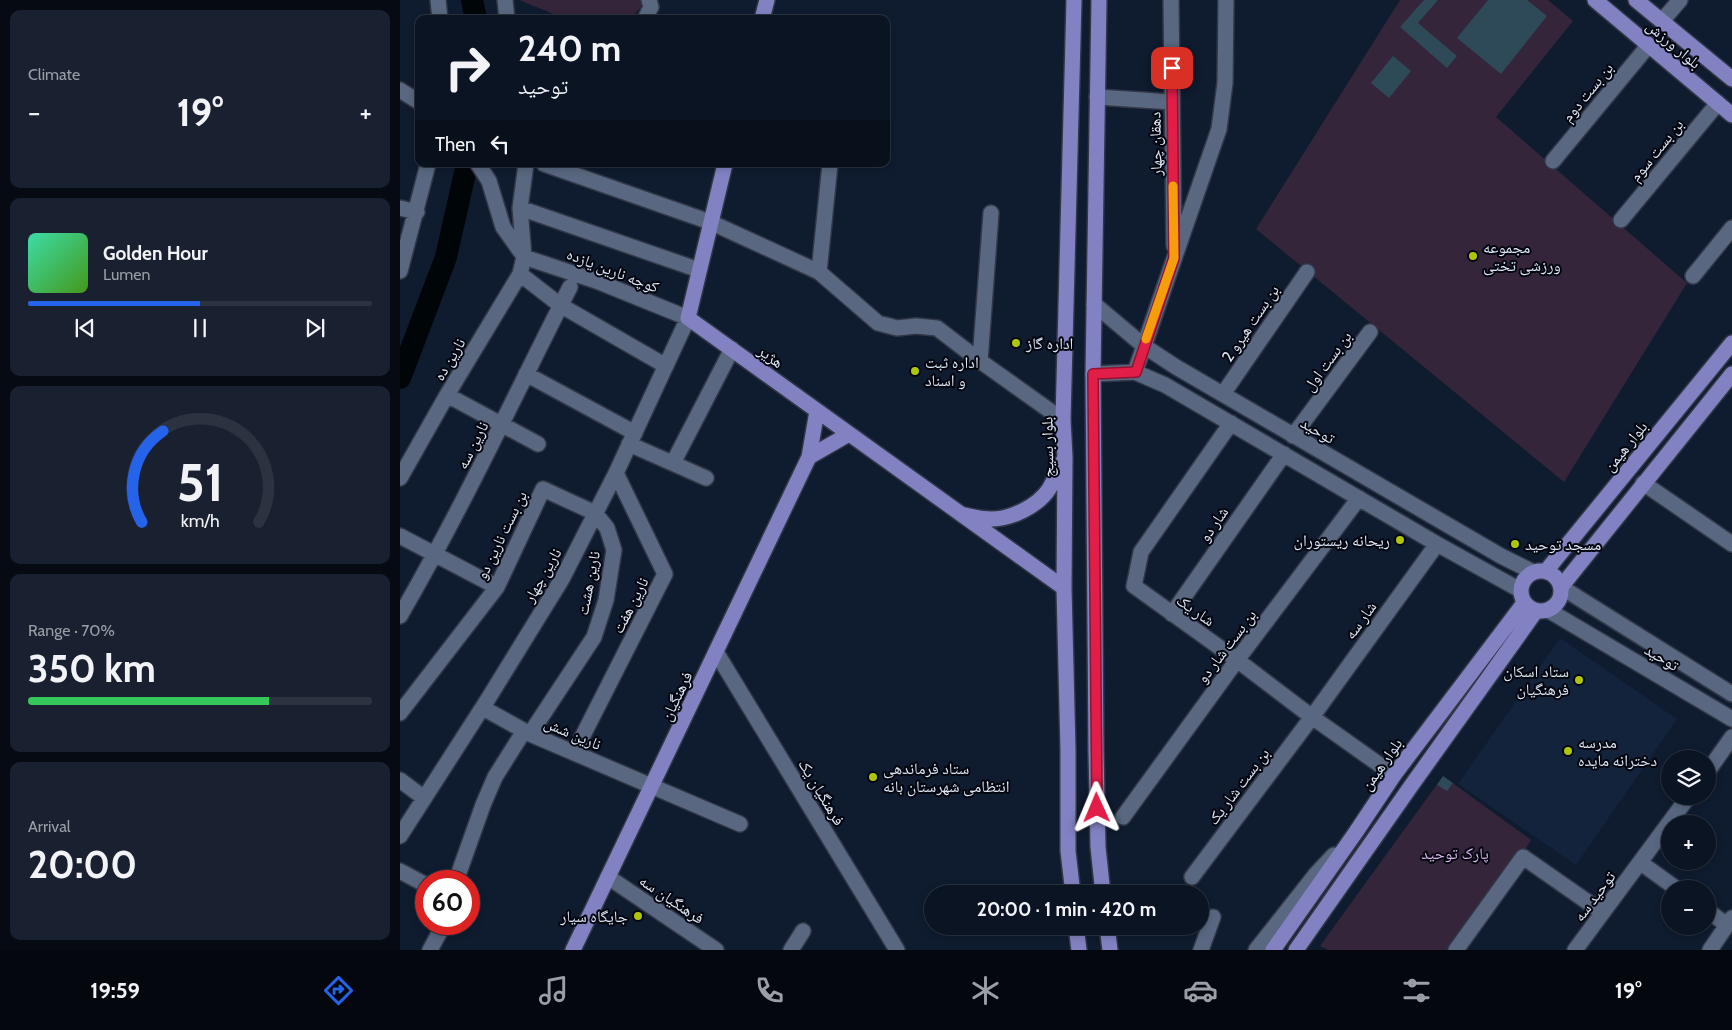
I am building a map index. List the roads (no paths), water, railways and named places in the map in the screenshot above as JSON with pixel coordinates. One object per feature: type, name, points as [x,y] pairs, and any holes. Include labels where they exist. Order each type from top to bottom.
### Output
[{"type":"main road","points":[[763,15],[767,0]]},
{"type":"main road","name":"بلوار بسیج","points":[[1072,885],[1068,851],[1068,750],[1064,588],[1065,457],[1063,420],[1074,0]]},
{"type":"main road","points":[[1099,0],[1093,374],[1096,751],[1098,847],[1102,885]]},
{"type":"main road","name":"بلوار ورزش","points":[[1595,0],[1732,115]]},
{"type":"main road","name":"بلوار ورزش","points":[[1636,0],[1732,79]]},
{"type":"main road","points":[[688,318],[724,167]]},
{"type":"main road","name":"هژیر","points":[[688,318],[1064,588]]},
{"type":"main road","name":"بلوار هیمن","points":[[1539,572],[1628,470],[1732,343]]},
{"type":"main road","points":[[1561,587],[1643,483],[1730,382],[1710,370]]},
{"type":"main road","name":"فرهنگیان","points":[[573,950],[809,457],[818,411]]},
{"type":"main road","points":[[809,457],[849,434]]},
{"type":"main road","name":"هژیر","points":[[961,515],[992,519],[1012,514],[1037,502],[1048,490],[1065,457]]},
{"type":"main road","points":[[1628,470],[1643,483]]},
{"type":"main road","points":[[1296,950],[1411,786],[1542,611],[1557,604],[1560,598],[1561,587],[1557,579],[1539,572],[1524,580],[1522,596],[1529,608],[1542,611]]},
{"type":"main road","name":"بلوار هیمن","points":[[1272,950],[1522,596]]},
{"type":"main road","points":[[1068,750],[1096,751]]},
{"type":"main road","points":[[1303,950],[1309,932]]},
{"type":"main road","points":[[1077,935],[1079,950]]},
{"type":"main road","points":[[1108,935],[1110,950]]},
{"type":"street","points":[[438,0],[440,15]]},
{"type":"street","points":[[505,0],[507,15]]},
{"type":"street","points":[[647,15],[651,7],[649,0]]},
{"type":"street","name":"دهقان چهار","points":[[1171,0],[1174,258]]},
{"type":"street","points":[[1136,372],[1219,128],[1225,83],[1226,0]]},
{"type":"street","points":[[1662,21],[1680,0]]},
{"type":"street","name":"بن بست دوم","points":[[1553,162],[1648,46]]},
{"type":"street","points":[[400,90],[415,99]]},
{"type":"street","points":[[1097,97],[1172,102]]},
{"type":"street","name":"بن بست سوم","points":[[1621,220],[1718,103]]},
{"type":"street","points":[[400,271],[427,167]]},
{"type":"street","points":[[480,167],[489,181],[503,227],[524,257]]},
{"type":"street","name":"نارین ده","points":[[400,478],[447,395],[520,274],[524,257],[520,208],[526,167]]},
{"type":"street","points":[[553,167],[710,222],[819,272],[878,323],[897,328],[916,326],[937,328],[1063,420]]},
{"type":"street","points":[[819,272],[830,167]]},
{"type":"street","points":[[400,208],[416,212]]},
{"type":"street","points":[[520,208],[699,270]]},
{"type":"street","points":[[980,361],[992,213]]},
{"type":"street","points":[[1693,276],[1732,228]]},
{"type":"street","name":"کوچه نارین یازده","points":[[524,257],[599,282],[688,318]]},
{"type":"street","name":"بن بست هیرو 2","points":[[1223,394],[1307,272]]},
{"type":"street","points":[[520,274],[560,305],[666,366]]},
{"type":"street","name":"نارین سه","points":[[400,616],[436,554],[570,287]]},
{"type":"street","name":"توحید","points":[[1094,304],[1144,346],[1176,367],[1501,556],[1539,572]]},
{"type":"street","name":"نارین چهار","points":[[400,836],[483,708],[562,579],[616,473],[688,318]]},
{"type":"street","name":"بن بست اول","points":[[1293,436],[1370,332]]},
{"type":"street","points":[[674,463],[732,349]]},
{"type":"street","points":[[1093,374],[1136,372],[1165,385],[1437,544],[1491,573],[1522,596]]},
{"type":"street","points":[[526,374],[674,463],[706,478]]},
{"type":"street","points":[[447,395],[538,444]]},
{"type":"street","name":"شار یک","points":[[1231,423],[1141,552],[1134,586],[1394,775]]},
{"type":"street","name":"شار دو","points":[[1172,614],[1284,454]]},
{"type":"street","name":"نارین هفت","points":[[574,753],[665,574],[616,473]]},
{"type":"street","points":[[1643,483],[1732,544]]},
{"type":"street","name":"بن بست نارین دو","points":[[400,713],[497,587],[543,489],[595,513]]},
{"type":"street","name":"بن بست شار دو","points":[[1123,817],[1237,660],[1359,498]]},
{"type":"street","name":"نارین هشت","points":[[460,870],[483,805],[495,778],[594,637],[606,600],[614,550],[606,528],[595,513]]},
{"type":"street","points":[[400,536],[497,587]]},
{"type":"street","name":"شار سه","points":[[1312,717],[1437,544]]},
{"type":"street","points":[[1491,573],[1501,556]]},
{"type":"street","name":"توحید","points":[[1561,587],[1732,694]]},
{"type":"street","name":"توحید","points":[[1542,611],[1732,719]]},
{"type":"street","name":"فرهنگیان یک","points":[[716,652],[894,948]]},
{"type":"street","name":"نارین شش","points":[[483,708],[527,733],[740,824]]},
{"type":"street","name":"بن بست شار یک","points":[[1192,877],[1312,717]]},
{"type":"street","points":[[1716,760],[1732,737]]},
{"type":"street","points":[[400,780],[424,798]]},
{"type":"street","name":"توحید سه","points":[[1575,950],[1683,805]]},
{"type":"street","points":[[1256,950],[1316,874],[1356,832]]},
{"type":"street","points":[[1456,950],[1523,857],[1602,912]]},
{"type":"street","points":[[1641,863],[1665,880]]},
{"type":"street","points":[[400,871],[415,879]]},
{"type":"street","name":"فرهنگیان سه","points":[[608,876],[716,950]]},
{"type":"street","points":[[1710,950],[1730,922],[1716,915]]},
{"type":"street","points":[[1201,950],[1213,918]]},
{"type":"street","points":[[791,950],[803,932]]},
{"type":"street","points":[[430,950],[438,935]]},
{"type":"waterway","points":[[472,0],[475,15]]},
{"type":"waterway","points":[[400,378],[446,257],[466,167]]},
{"type":"place","name":"مجموعه ورزشی تختی","points":[[1473,256]]},
{"type":"place","name":"اداره گاز","points":[[1016,343]]},
{"type":"place","name":"اداره ثبت و اسناد","points":[[915,371]]},
{"type":"place","name":"ریحانە ریستوران","points":[[1400,540]]},
{"type":"place","name":"مسجد توحید","points":[[1515,544]]},
{"type":"place","name":"ستاد اسکان فرهنگیان","points":[[1579,680]]},
{"type":"place","name":"مدرسه دخترانه مایده","points":[[1568,751]]},
{"type":"place","name":"ستاد فرماندهی انتظامی شهرستان بانه","points":[[873,777]]},
{"type":"place","name":"جایگاه سیار","points":[[638,916]]},
{"type":"park label","name":"پارک توحید","points":[[1455,853]]}]
